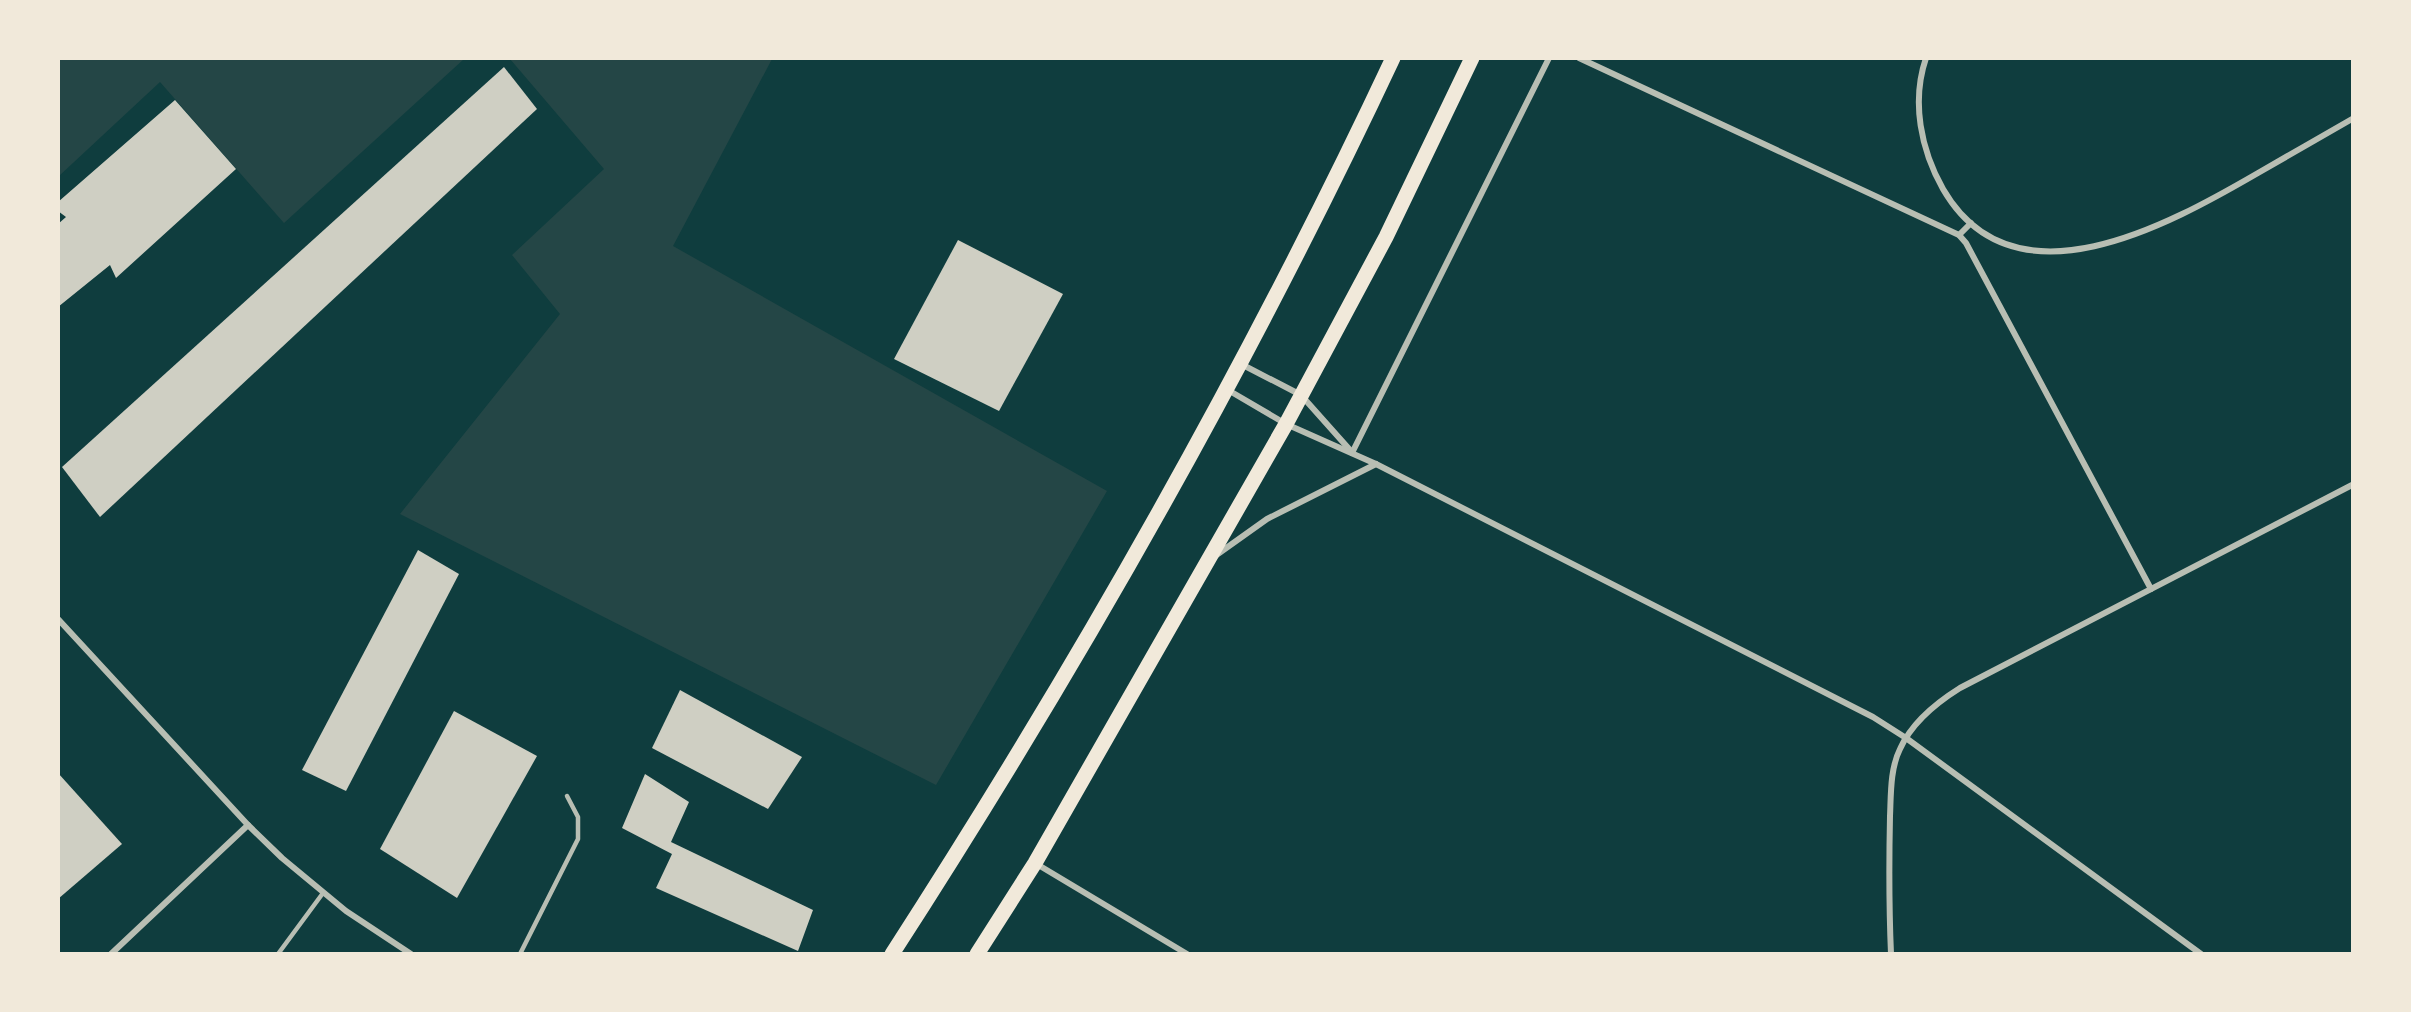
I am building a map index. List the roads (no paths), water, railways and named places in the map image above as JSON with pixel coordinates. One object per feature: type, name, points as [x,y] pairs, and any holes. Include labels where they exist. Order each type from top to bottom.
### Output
[{"type":"main road","points":[[892,954],[1001,782],[1097,622],[1228,390],[1340,172],[1393,58]]},
{"type":"main road","points":[[977,954],[1035,863],[1286,424],[1386,237],[1472,58]]},
{"type":"street","points":[[1352,453],[1549,58]]},
{"type":"street","points":[[1579,58],[1959,235],[1966,243],[2151,589]]},
{"type":"street","points":[[1926,58],[1918,94],[1919,122],[1924,144],[1938,180],[1959,212],[1971,224],[2003,244],[2028,249],[2062,250],[2103,245],[2136,235],[2180,215],[2352,118]]},
{"type":"street","points":[[1959,235],[1971,224]]},
{"type":"street","points":[[1241,363],[1301,395],[1352,453]]},
{"type":"street","points":[[1228,390],[1286,424],[1376,464],[1873,717],[1906,738],[2201,954]]},
{"type":"street","points":[[1210,560],[1267,519],[1376,464]]},
{"type":"street","points":[[1891,954],[1889,857],[1892,786],[1899,750],[1919,720],[1944,698],[2352,485]]},
{"type":"street","points":[[58,619],[248,825],[282,858],[323,893],[411,954]]},
{"type":"street","points":[[111,954],[248,825]]},
{"type":"street","points":[[1035,863],[1187,954]]},
{"type":"lane","points":[[520,954],[578,839],[578,817],[567,796]]},
{"type":"lane","points":[[279,954],[323,893]]}]
